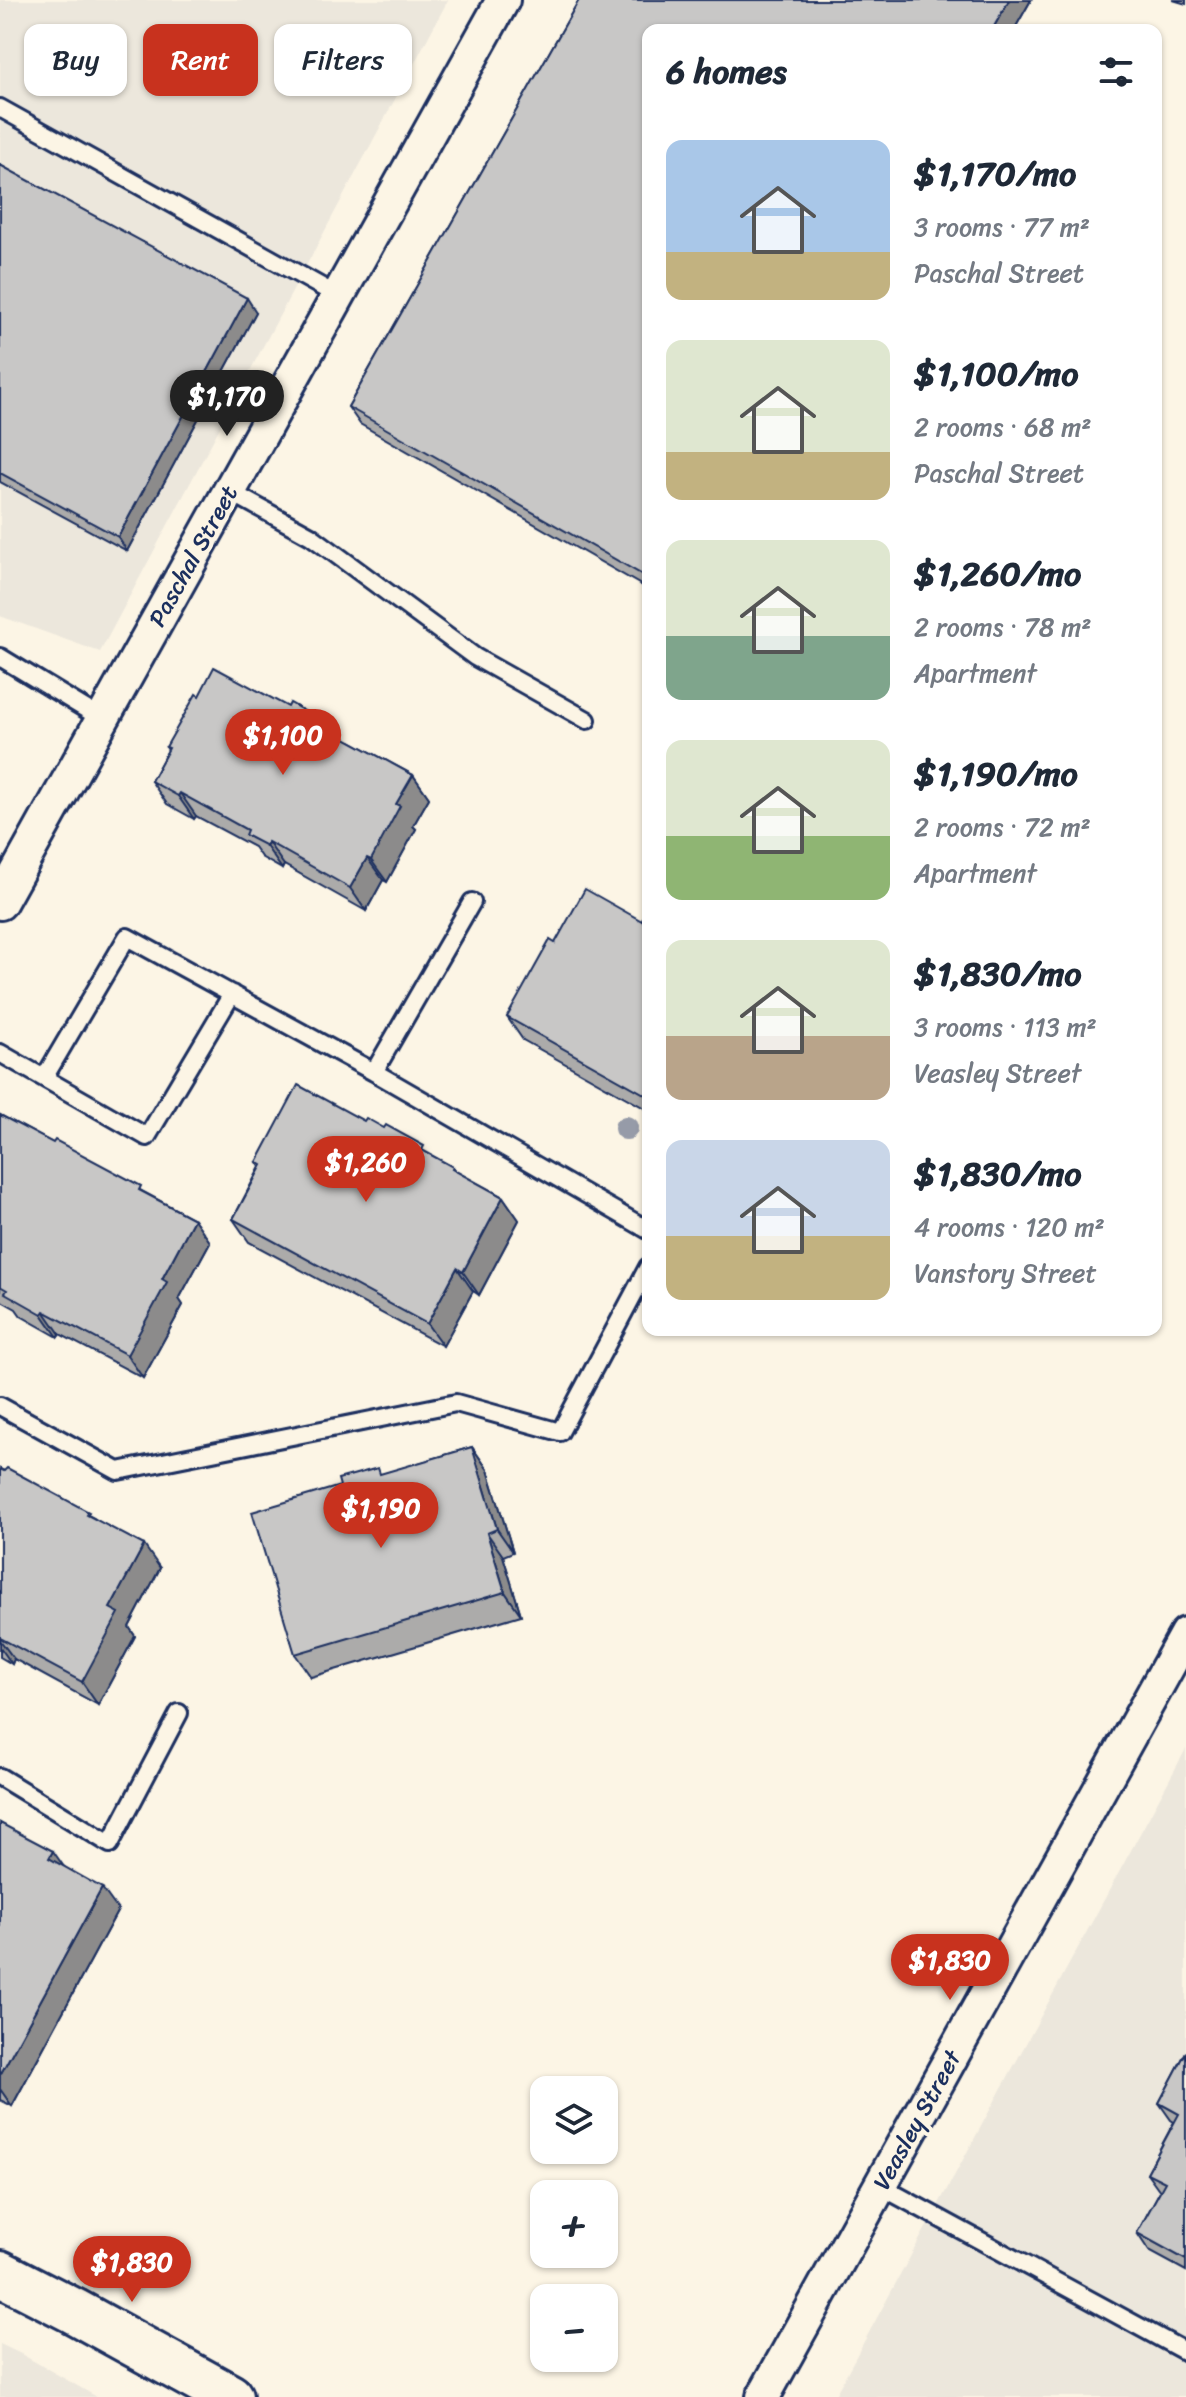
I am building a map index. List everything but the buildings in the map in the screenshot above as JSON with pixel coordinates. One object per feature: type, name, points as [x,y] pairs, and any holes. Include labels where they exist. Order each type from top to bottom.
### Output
[{"type":"street","name":"Paschal Street","points":[[0,903],[503,0]]},
{"type":"street","name":"Veasley Street","points":[[763,2397],[1186,1634]]},
{"type":"street","points":[[0,2273],[230,2397]]},
{"type":"lane","points":[[0,108],[338,296]]},
{"type":"lane","points":[[229,491],[311,536],[475,657],[587,720]]},
{"type":"lane","points":[[0,657],[102,719]]},
{"type":"lane","points":[[374,1072],[472,902]]},
{"type":"lane","points":[[44,1078],[127,937],[374,1072],[642,1227]]},
{"type":"lane","points":[[0,1053],[147,1137],[232,994]]},
{"type":"lane","points":[[0,1406],[118,1471],[456,1403],[560,1432],[642,1278]]},
{"type":"lane","points":[[0,1777],[110,1844],[179,1713]]},
{"type":"lane","points":[[880,2186],[1186,2352]]},
{"type":"shaded area","points":[[0,0],[448,0],[412,67],[412,24],[274,24],[274,96],[397,96],[100,652],[0,616]]},
{"type":"shaded area","points":[[1186,1749],[1186,2397],[834,2397]]},
{"type":"shaded area","points":[[0,2344],[21,2354],[97,2397],[0,2397]]}]
